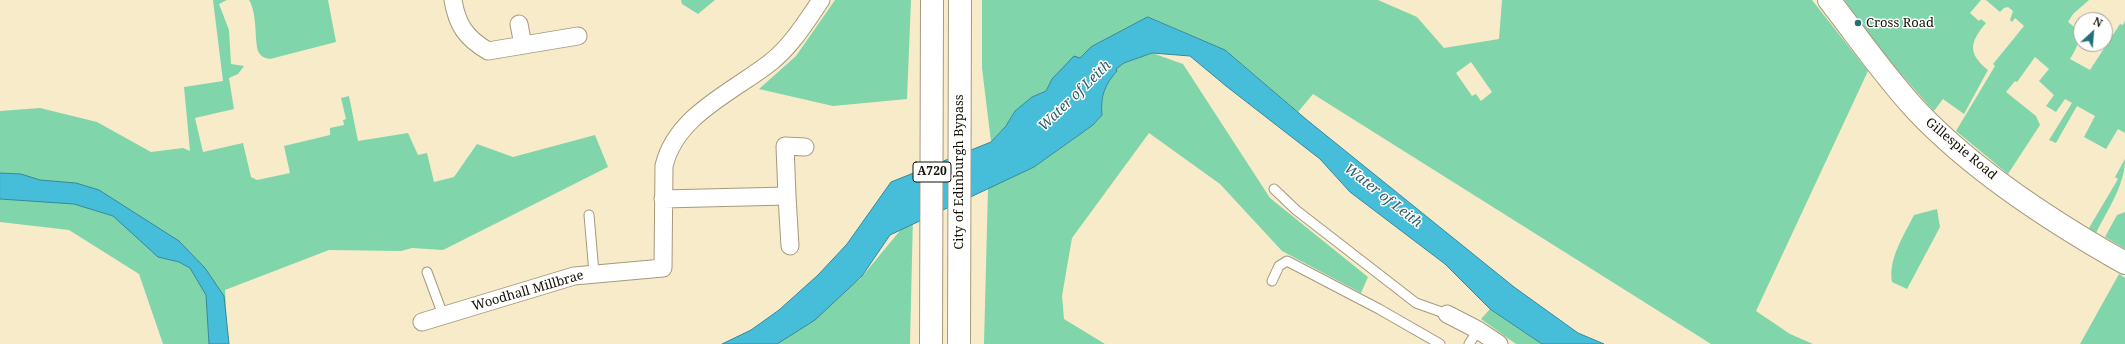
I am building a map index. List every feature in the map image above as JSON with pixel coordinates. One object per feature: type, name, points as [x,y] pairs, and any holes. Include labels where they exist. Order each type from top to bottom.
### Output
[{"type":"main road","name":"City of Edinburgh Bypass","points":[[931,344],[932,0]]},
{"type":"main road","name":"City of Edinburgh Bypass","points":[[959,344],[960,0]]},
{"type":"main road","name":"Gillespie Road","points":[[1830,0],[1900,91],[1938,131],[1989,174],[2040,211],[2125,263]]},
{"type":"street","points":[[453,0],[458,22],[476,44],[488,51],[578,36]]},
{"type":"street","name":"Woodhall Millbrae","points":[[422,322],[574,276],[594,273],[664,268],[662,199],[664,166],[667,151],[685,126],[706,108],[771,62],[787,47],[821,0]]},
{"type":"street","points":[[519,24],[523,45]]},
{"type":"street","points":[[790,246],[786,196],[785,146],[805,147]]},
{"type":"street","points":[[662,199],[786,196]]},
{"type":"street","points":[[1447,314],[1473,337],[1499,344]]},
{"type":"lane","points":[[1274,189],[1302,215],[1416,303],[1447,314]]},
{"type":"lane","points":[[589,214],[594,273]]},
{"type":"lane","points":[[1272,281],[1279,266],[1287,261],[1378,309],[1440,344]]},
{"type":"lane","points":[[427,272],[443,315]]},
{"type":"green space","points":[[213,0],[227,0],[219,4],[229,30],[231,64],[244,66],[238,74],[229,78],[234,109],[195,118],[203,152],[243,143],[251,177],[257,180],[290,173],[284,146],[330,135],[330,128],[344,125],[343,120],[346,119],[341,98],[349,96],[358,141],[408,133],[418,155],[427,153],[434,182],[454,177],[477,144],[513,157],[595,135],[608,167],[443,250],[412,248],[401,251],[329,250],[225,290],[228,344],[163,344],[139,274],[69,230],[0,222],[0,111],[40,108],[97,122],[151,152],[183,148],[190,151],[184,87],[223,81]]},
{"type":"green space","points":[[249,0],[328,0],[336,42],[270,59],[264,57],[259,53],[254,13]]},
{"type":"green space","points":[[681,0],[715,0],[698,14],[682,4]]},
{"type":"green space","points":[[835,0],[911,0],[907,99],[833,106],[759,89],[796,56]]},
{"type":"green space","points":[[982,0],[1378,0],[1417,17],[1444,48],[1499,39],[1502,0],[1812,0],[1868,71],[1756,311],[1790,334],[1813,344],[1711,344],[1313,94],[1298,112],[1225,50],[1149,17],[1052,79],[1046,91],[1032,97],[1015,111],[1006,126],[991,142],[982,68]],"holes":[[[1471,62],[1492,92],[1481,101],[1476,94],[1472,96],[1456,73]]]},
{"type":"green space","points":[[1844,0],[1981,0],[1970,13],[1979,21],[1981,19],[1986,23],[1977,36],[1973,47],[1977,58],[1988,70],[1964,114],[1943,99],[1934,111],[1880,50]]},
{"type":"green space","points":[[1986,0],[2089,0],[2075,12],[2073,12],[2068,22],[2073,26],[2074,52],[2070,59],[2090,70],[2102,52],[2113,52],[2113,35],[2120,24],[2123,25],[2125,21],[2125,133],[2118,129],[2106,149],[2084,137],[2095,116],[2077,106],[2056,143],[2049,140],[2072,103],[2065,99],[2056,112],[2046,106],[2054,95],[2039,81],[2049,69],[2035,57],[2017,82],[2015,81],[2006,92],[2036,116],[2040,125],[2008,174],[1956,131],[1995,66],[1993,64],[2024,26],[2015,18],[2012,22],[2010,20],[2013,11],[2008,7],[2004,8],[2000,12]]},
{"type":"green space","points":[[1152,53],[1183,64],[1270,198],[1368,277],[1361,293],[1282,251],[1220,184],[1149,133],[1072,238],[1062,296],[1064,319],[1105,344],[984,344],[988,188],[1034,167],[1093,125],[1102,115],[1104,91],[1109,81],[1117,71],[1116,69],[1124,63]]},
{"type":"green space","points":[[2125,159],[2119,188],[2096,233],[2089,228],[2118,179],[2115,177]]},
{"type":"green space","points":[[1937,209],[1940,227],[1907,289],[1892,282],[1892,265],[1898,247],[1914,215]]},
{"type":"green space","points":[[2125,212],[2125,249],[2105,237],[2117,215]]},
{"type":"green space","points":[[913,215],[910,344],[773,344],[860,279]]},
{"type":"green space","points":[[2119,274],[2125,278],[2125,344],[2080,344]]},
{"type":"green space","points":[[1490,309],[1542,344],[1516,344],[1481,319]]},
{"type":"water","name":"Water of Leith","points":[[1148,17],[1225,50],[1307,120],[1514,287],[1578,333],[1604,344],[1542,344],[1490,309],[1445,264],[1350,192],[1320,159],[1190,56],[1152,53],[1124,63],[1116,69],[1117,71],[1109,81],[1104,91],[1102,115],[1093,125],[1034,167],[890,235],[862,276],[815,320],[777,344],[722,344],[751,330],[779,310],[818,275],[847,244],[891,182],[991,142],[1006,126],[1015,111],[1032,97],[1046,91],[1052,79],[1074,56],[1080,58],[1091,47]]},
{"type":"water","points":[[0,173],[21,174],[40,180],[76,183],[99,190],[179,241],[205,268],[224,296],[229,344],[209,344],[206,295],[190,268],[179,262],[158,257],[113,216],[74,204],[0,199]]},
{"type":"place","name":"Cross Road","points":[[1858,23]]}]
